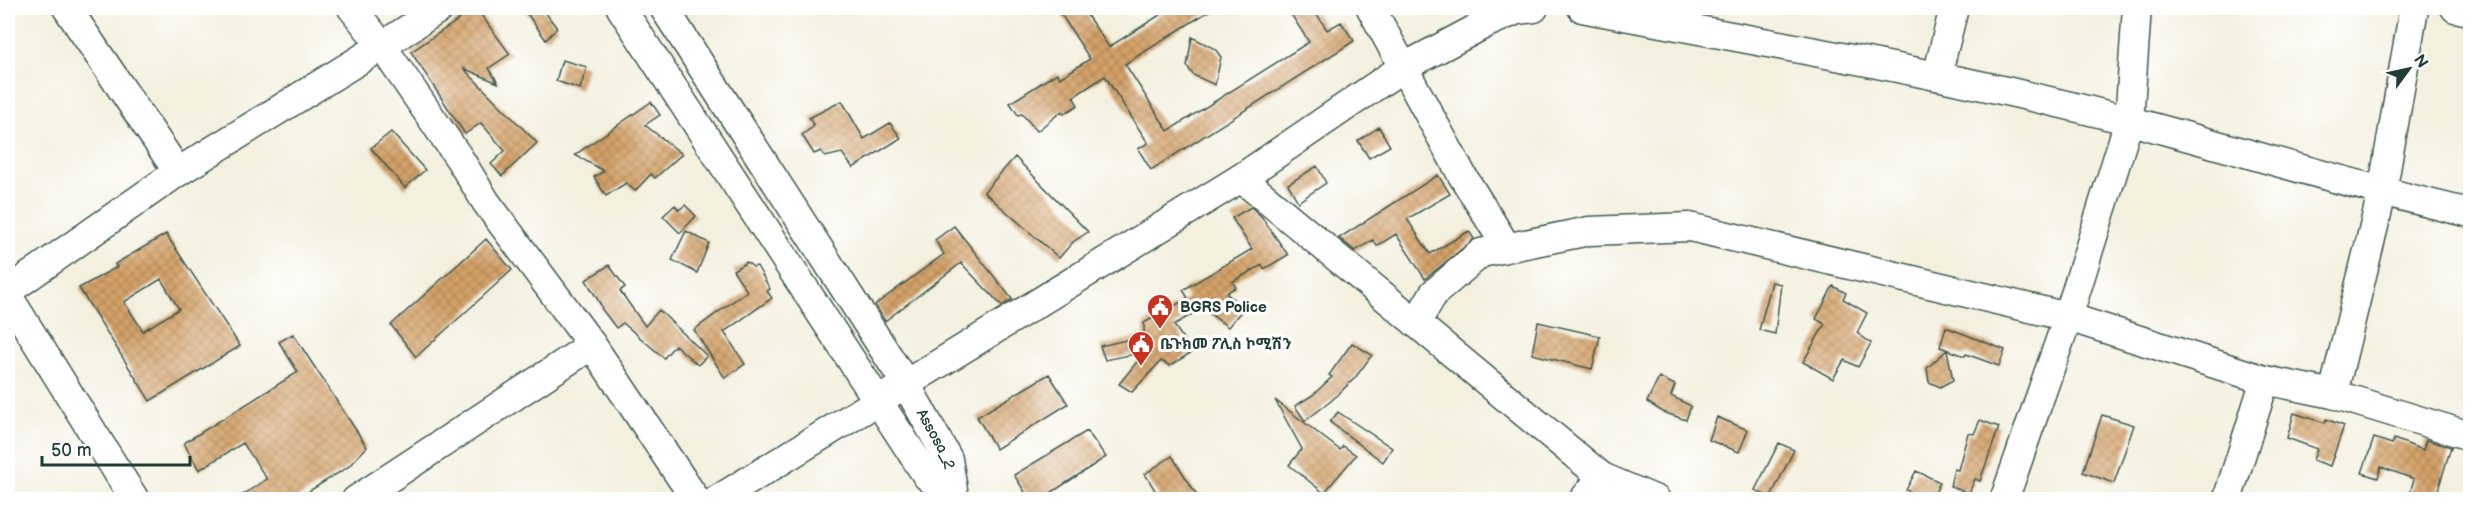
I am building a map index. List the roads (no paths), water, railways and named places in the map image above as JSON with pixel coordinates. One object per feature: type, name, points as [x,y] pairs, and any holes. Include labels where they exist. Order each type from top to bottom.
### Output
[{"type":"street","points":[[67,8],[178,172]]},
{"type":"street","points":[[352,8],[382,46],[486,202],[592,345],[696,500]]},
{"type":"street","points":[[8,291],[178,172],[440,8]]},
{"type":"street","name":"Assosa_2","points":[[621,8],[927,476],[955,498]]},
{"type":"street","name":"Assosa_2","points":[[664,8],[906,384],[948,459],[955,498]]},
{"type":"street","points":[[1371,8],[1461,175],[1506,246]]},
{"type":"street","points":[[727,497],[906,384],[1242,178],[1402,68],[1487,23],[1517,10],[1534,8]]},
{"type":"street","points":[[1582,8],[1937,76],[2129,121],[2382,193],[2470,213]]},
{"type":"street","points":[[1937,76],[1954,8]]},
{"type":"street","points":[[2004,500],[2068,317],[2129,121],[2138,8]]},
{"type":"street","points":[[2333,394],[2382,193],[2414,8]]},
{"type":"street","points":[[2456,8],[2470,11]]},
{"type":"street","points":[[1242,178],[1602,477],[1656,500]]},
{"type":"street","points":[[1416,323],[1434,293],[1481,253],[1506,246],[1589,231],[1690,227],[2068,317],[2265,380],[2333,394],[2470,436]]},
{"type":"street","points":[[8,296],[135,500]]},
{"type":"street","points":[[356,500],[592,345]]},
{"type":"street","points":[[2227,500],[2265,380]]},
{"type":"street","points":[[1582,500],[1602,477]]},
{"type":"place","name":"BGRS Police","points":[[1160,330]]},
{"type":"place","name":"ቤጉክመ ፖሊስ ኮሚሽን","points":[[1141,367]]}]
